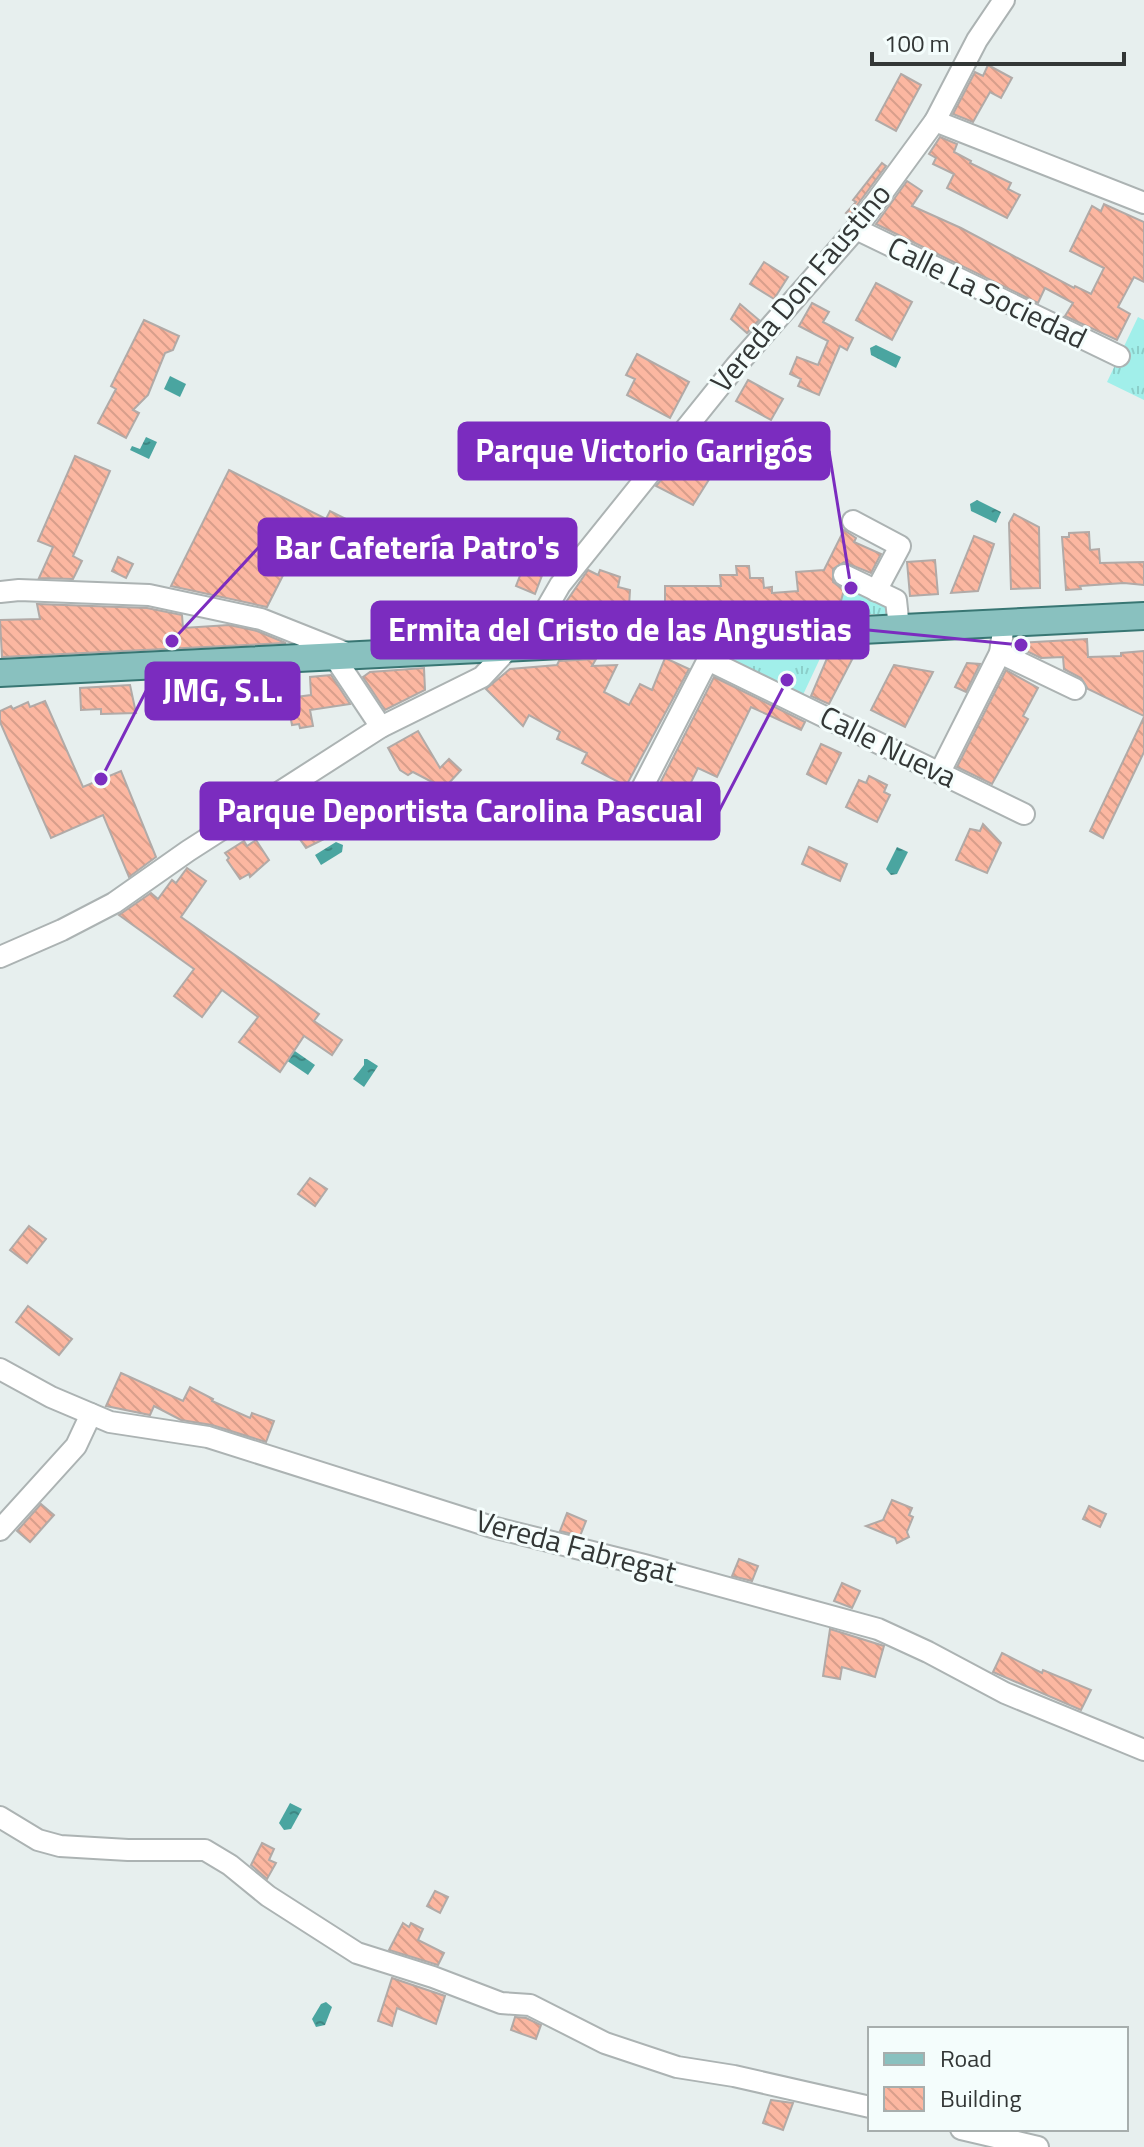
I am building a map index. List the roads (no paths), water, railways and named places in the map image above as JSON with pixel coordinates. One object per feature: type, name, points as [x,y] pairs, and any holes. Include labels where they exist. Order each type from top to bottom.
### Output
[{"type":"main road","points":[[0,673],[510,647],[713,648],[899,628],[1144,616]]},
{"type":"street","name":"Vereda Don Faustino","points":[[539,647],[545,611],[560,585],[736,366],[856,229],[935,121],[977,40],[1004,0]]},
{"type":"street","points":[[935,121],[1144,203]]},
{"type":"street","name":"Calle La Sociedad","points":[[856,229],[1119,356]]},
{"type":"street","points":[[853,521],[900,546],[876,591]]},
{"type":"street","points":[[844,575],[896,600],[899,628]]},
{"type":"street","points":[[0,592],[149,595],[261,619],[341,655],[381,727]]},
{"type":"street","points":[[940,772],[1000,653],[1004,623]]},
{"type":"street","points":[[0,957],[114,903],[188,851],[381,727],[482,677],[510,647]]},
{"type":"street","points":[[641,790],[713,648]]},
{"type":"street","name":"Calle Nueva","points":[[713,648],[940,772],[1024,814]]},
{"type":"street","points":[[1000,653],[1075,689]]},
{"type":"street","name":"Vereda Fabregat","points":[[0,1369],[51,1397],[110,1422],[208,1437],[492,1527],[878,1629],[1005,1693],[1144,1750]]},
{"type":"street","points":[[0,1530],[76,1446],[91,1414]]},
{"type":"street","points":[[0,1817],[38,1840],[60,1846],[205,1850],[230,1865],[268,1896],[357,1953],[501,2003],[530,2005],[605,2043],[664,2063],[868,2107]]},
{"type":"street","points":[[970,2131],[1038,2147]]},
{"type":"water","points":[[876,345],[901,357],[896,368],[871,355],[870,348]]},
{"type":"water","points":[[170,376],[186,384],[180,397],[164,389]]},
{"type":"water","points":[[146,437],[157,442],[149,459],[130,450],[132,446],[140,449]]},
{"type":"water","points":[[977,500],[1001,512],[996,523],[971,511],[970,504]]},
{"type":"water","points":[[336,842],[343,845],[342,852],[321,865],[315,855]]},
{"type":"water","points":[[897,847],[908,852],[897,874],[891,875],[886,869]]},
{"type":"water","points":[[292,1049],[315,1065],[308,1075],[286,1060]]},
{"type":"water","points":[[364,1059],[378,1066],[364,1087],[353,1079],[364,1065]]},
{"type":"water","points":[[290,1803],[302,1809],[291,1829],[284,1830],[279,1823]]},
{"type":"water","points":[[326,2002],[332,2007],[325,2025],[316,2027],[312,2019],[321,2004]]},
{"type":"place","name":"Parque Victorio Garrigós","points":[[851,588]]},
{"type":"place","name":"Bar Cafetería Patro's","points":[[172,641]]},
{"type":"place","name":"Ermita del Cristo de las Angustias","points":[[1021,645]]},
{"type":"place","name":"Parque Deportista Carolina Pascual","points":[[787,680]]},
{"type":"place","name":"JMG, S.L.","points":[[101,779]]}]
